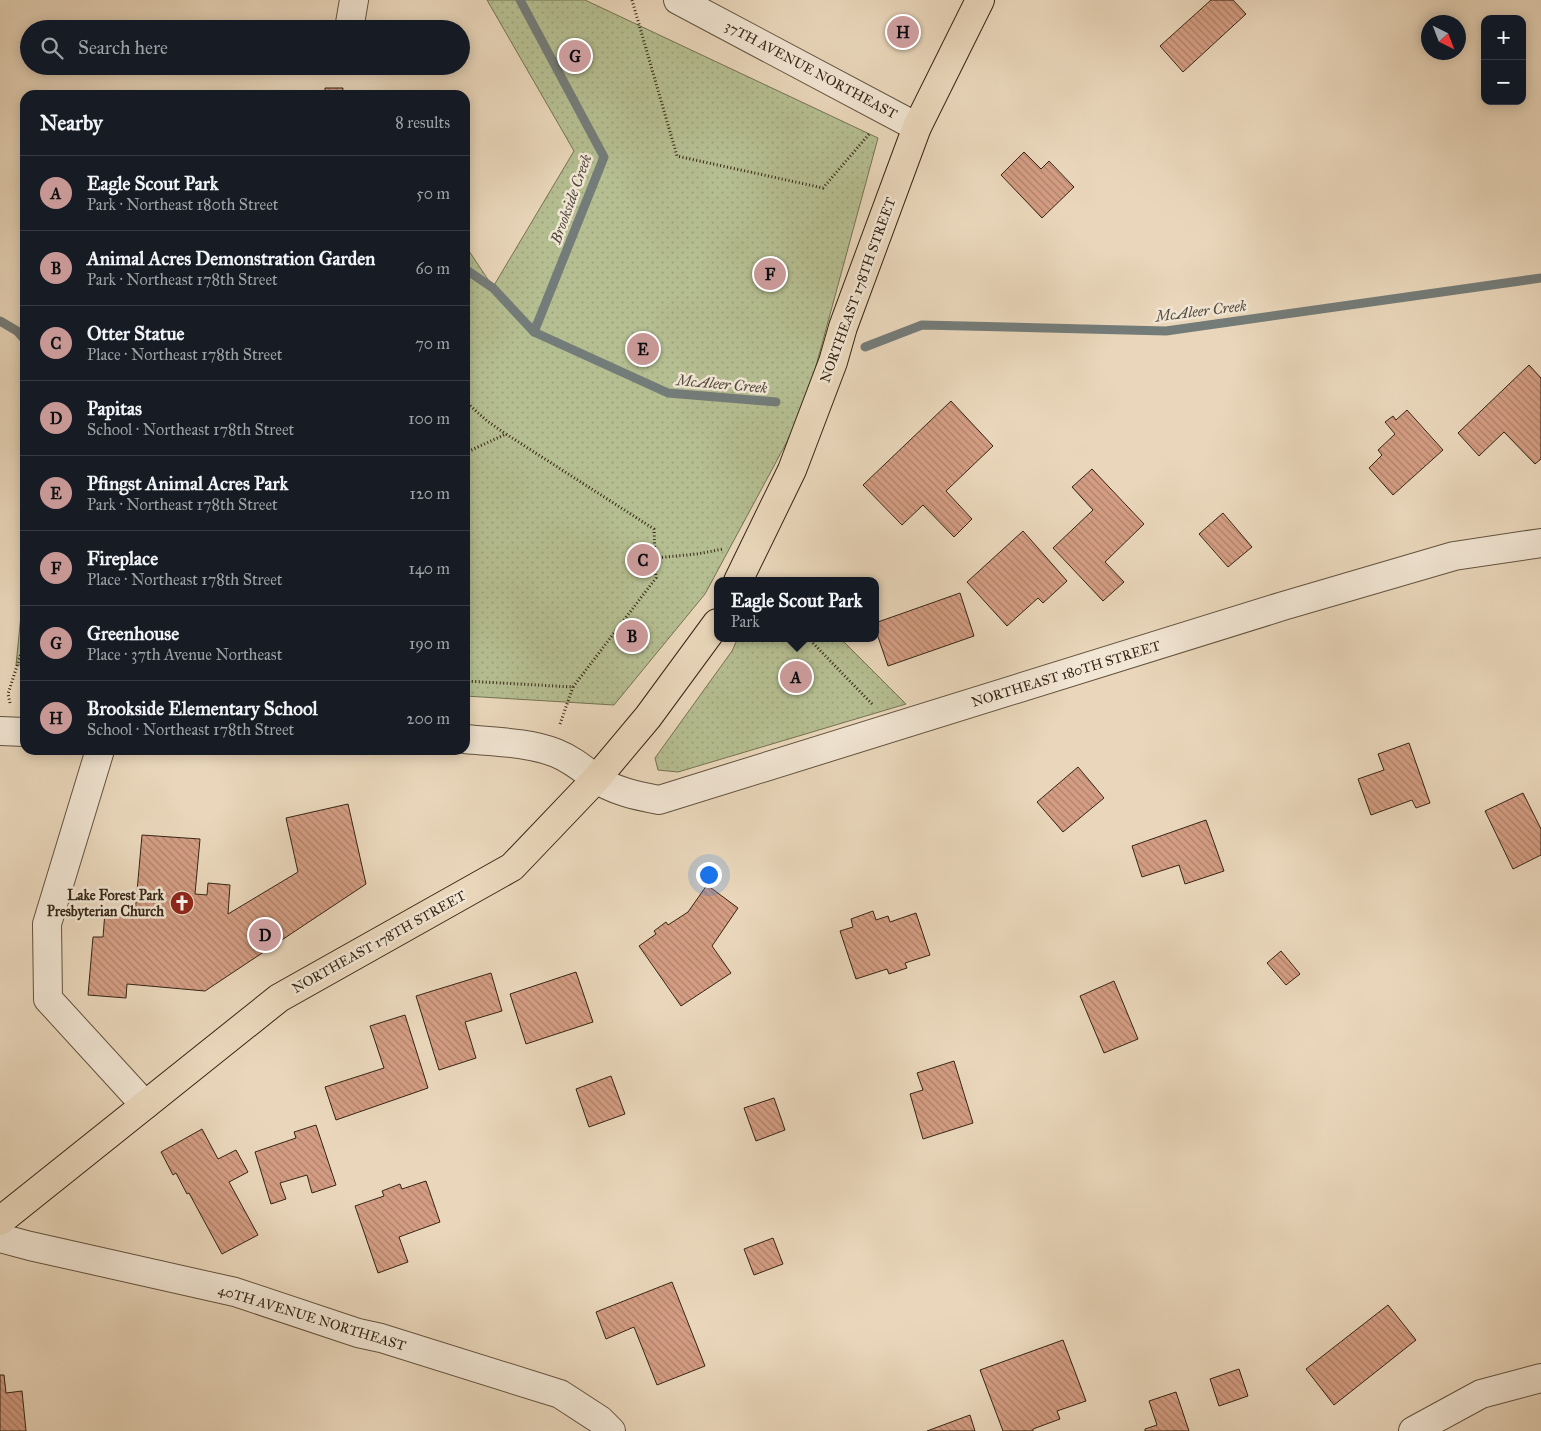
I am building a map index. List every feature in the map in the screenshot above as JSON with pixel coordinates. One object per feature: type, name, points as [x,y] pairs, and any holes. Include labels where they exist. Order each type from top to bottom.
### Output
[{"type":"main road","name":"NORTHEAST 178TH STREET","points":[[740,577],[792,470],[833,362],[846,318],[917,127],[980,0]]},
{"type":"main road","name":"NORTHEAST 178TH STREET","points":[[0,1221],[279,998],[512,867],[596,779],[648,717],[714,627]]},
{"type":"street","points":[[351,20],[354,0]]},
{"type":"street","name":"37TH AVENUE NORTHEAST","points":[[678,0],[917,127]]},
{"type":"street","name":"NORTHEAST 180TH STREET","points":[[470,740],[524,745],[555,753],[581,766],[596,779],[631,794],[659,800],[1284,606],[1454,556],[1541,543]]},
{"type":"street","points":[[98,755],[47,924],[48,999],[145,1105]]},
{"type":"street","name":"40TH AVENUE NORTHEAST","points":[[0,1238],[235,1292],[358,1333],[381,1338],[560,1394],[600,1420],[611,1431]]},
{"type":"street","points":[[1413,1431],[1481,1394],[1541,1378]]},
{"type":"path","points":[[632,0],[677,156],[823,188],[888,111]]},
{"type":"path","points":[[470,406],[487,421],[506,434],[654,530],[656,578],[573,687],[560,727],[555,753]]},
{"type":"path","points":[[470,451],[506,434]]},
{"type":"path","points":[[655,558],[697,554],[757,541]]},
{"type":"path","points":[[812,642],[895,727]]},
{"type":"path","points":[[13,732],[8,694],[20,657]]},
{"type":"path","points":[[470,681],[573,687]]},
{"type":"green space","points":[[487,0],[585,0],[878,138],[804,410],[705,594],[614,705],[470,696],[470,252],[493,287],[574,151]]},
{"type":"green space","points":[[20,625],[20,665],[16,665]]},
{"type":"green space","points":[[736,642],[844,642],[906,704],[678,772],[658,770],[655,758],[732,651]]},
{"type":"building","points":[[1211,0],[1233,0],[1246,14],[1183,72],[1160,46]]},
{"type":"building","points":[[325,88],[343,88],[343,90],[325,90]]},
{"type":"building","points":[[1024,152],[1041,169],[1049,161],[1074,187],[1042,218],[1001,175]]},
{"type":"building","points":[[1529,365],[1541,378],[1541,459],[1535,464],[1504,432],[1479,456],[1458,433]]},
{"type":"building","points":[[951,401],[993,446],[946,491],[972,519],[954,537],[923,505],[902,525],[863,485]]},
{"type":"building","points":[[1407,410],[1443,450],[1393,495],[1369,468],[1382,455],[1378,450],[1395,434],[1385,422],[1393,416],[1396,420]]},
{"type":"building","points":[[1092,469],[1144,524],[1105,562],[1124,582],[1103,601],[1053,548],[1093,510],[1072,487]]},
{"type":"building","points":[[1223,513],[1252,547],[1228,567],[1199,534]]},
{"type":"building","points":[[1023,531],[1067,581],[1043,603],[1038,598],[1007,626],[967,582]]},
{"type":"building","points":[[960,593],[974,636],[888,666],[879,640],[879,622]]},
{"type":"building","points":[[1409,743],[1430,803],[1416,808],[1412,800],[1371,815],[1358,779],[1384,770],[1378,754]]},
{"type":"building","points":[[1078,767],[1104,798],[1063,832],[1037,802]]},
{"type":"building","points":[[1523,793],[1541,829],[1541,855],[1513,869],[1485,811]]},
{"type":"building","name":"Lake Forest Park Presbyterian Church","points":[[348,804],[366,884],[205,991],[127,984],[126,998],[88,995],[93,937],[103,937],[105,912],[135,914],[142,835],[200,839],[195,894],[207,895],[208,883],[230,885],[228,914],[298,872],[286,818]]},
{"type":"building","points":[[1206,820],[1224,871],[1185,884],[1179,865],[1142,877],[1132,846]]},
{"type":"building","points":[[707,885],[738,908],[712,946],[731,973],[681,1006],[639,946],[656,934],[654,931],[666,922],[668,925],[688,912]]},
{"type":"building","points":[[873,911],[876,920],[888,916],[890,922],[916,913],[930,955],[905,963],[907,968],[889,974],[887,969],[856,979],[840,931],[853,927],[851,919]]},
{"type":"building","points":[[1281,951],[1300,974],[1286,985],[1267,963]]},
{"type":"building","points":[[576,972],[593,1022],[526,1044],[510,994]]},
{"type":"building","points":[[491,973],[502,1011],[465,1022],[476,1058],[439,1070],[416,996]]},
{"type":"building","points":[[1114,981],[1138,1039],[1104,1053],[1080,996]]},
{"type":"building","points":[[405,1015],[428,1088],[336,1120],[325,1087],[384,1068],[370,1026]]},
{"type":"building","points":[[954,1061],[973,1123],[923,1139],[910,1094],[923,1090],[917,1073]]},
{"type":"building","points":[[611,1076],[625,1114],[589,1127],[576,1089]]},
{"type":"building","points":[[774,1098],[785,1130],[756,1141],[744,1108]]},
{"type":"building","points":[[316,1125],[336,1185],[312,1193],[307,1175],[280,1183],[286,1199],[271,1204],[255,1152],[296,1138],[294,1132]]},
{"type":"building","points":[[202,1129],[218,1159],[236,1150],[248,1172],[229,1182],[258,1235],[222,1254],[189,1193],[187,1194],[176,1173],[173,1175],[161,1152]]},
{"type":"building","points":[[426,1181],[440,1222],[399,1237],[408,1262],[378,1273],[355,1206],[384,1196],[382,1191],[400,1184],[402,1189]]},
{"type":"building","points":[[773,1238],[783,1264],[754,1275],[744,1249]]},
{"type":"building","points":[[672,1282],[705,1366],[657,1385],[634,1327],[606,1339],[596,1312]]},
{"type":"building","points":[[1388,1305],[1416,1340],[1334,1405],[1306,1369]]},
{"type":"building","points":[[1063,1340],[1086,1401],[1057,1411],[1060,1419],[1033,1429],[1033,1431],[1003,1431],[980,1370]]},
{"type":"building","points":[[1239,1369],[1248,1396],[1219,1406],[1210,1379]]},
{"type":"building","points":[[0,1375],[4,1375],[6,1393],[22,1391],[26,1431],[0,1431]]},
{"type":"building","points":[[1176,1392],[1189,1431],[1145,1431],[1145,1429],[1157,1425],[1149,1401]]},
{"type":"building","points":[[970,1415],[975,1431],[927,1431]]},
{"type":"waterway","name":"Brookside Creek","points":[[520,0],[604,157],[534,332]]},
{"type":"waterway","name":"McAleer Creek","points":[[470,272],[493,288],[534,332],[668,393],[776,402]]},
{"type":"waterway","name":"McAleer Creek","points":[[865,347],[922,325],[1166,331],[1541,278]]},
{"type":"waterway","name":"McAleer Creek","points":[[0,321],[20,334]]},
{"type":"place","name":"Brookside Elementary School","points":[[903,32]]},
{"type":"place","name":"Greenhouse","points":[[575,56]]},
{"type":"place","name":"Fireplace","points":[[770,274]]},
{"type":"place","name":"Pfingst Animal Acres Park","points":[[643,349]]},
{"type":"place","name":"Otter Statue","points":[[643,560]]},
{"type":"place","name":"Animal Acres Demonstration Garden","points":[[632,636]]},
{"type":"place","name":"Eagle Scout Park","points":[[796,677]]},
{"type":"place","name":"Lake Forest Park Presbyterian Church","points":[[182,903]]},
{"type":"place","name":"Papitas","points":[[265,935]]}]
